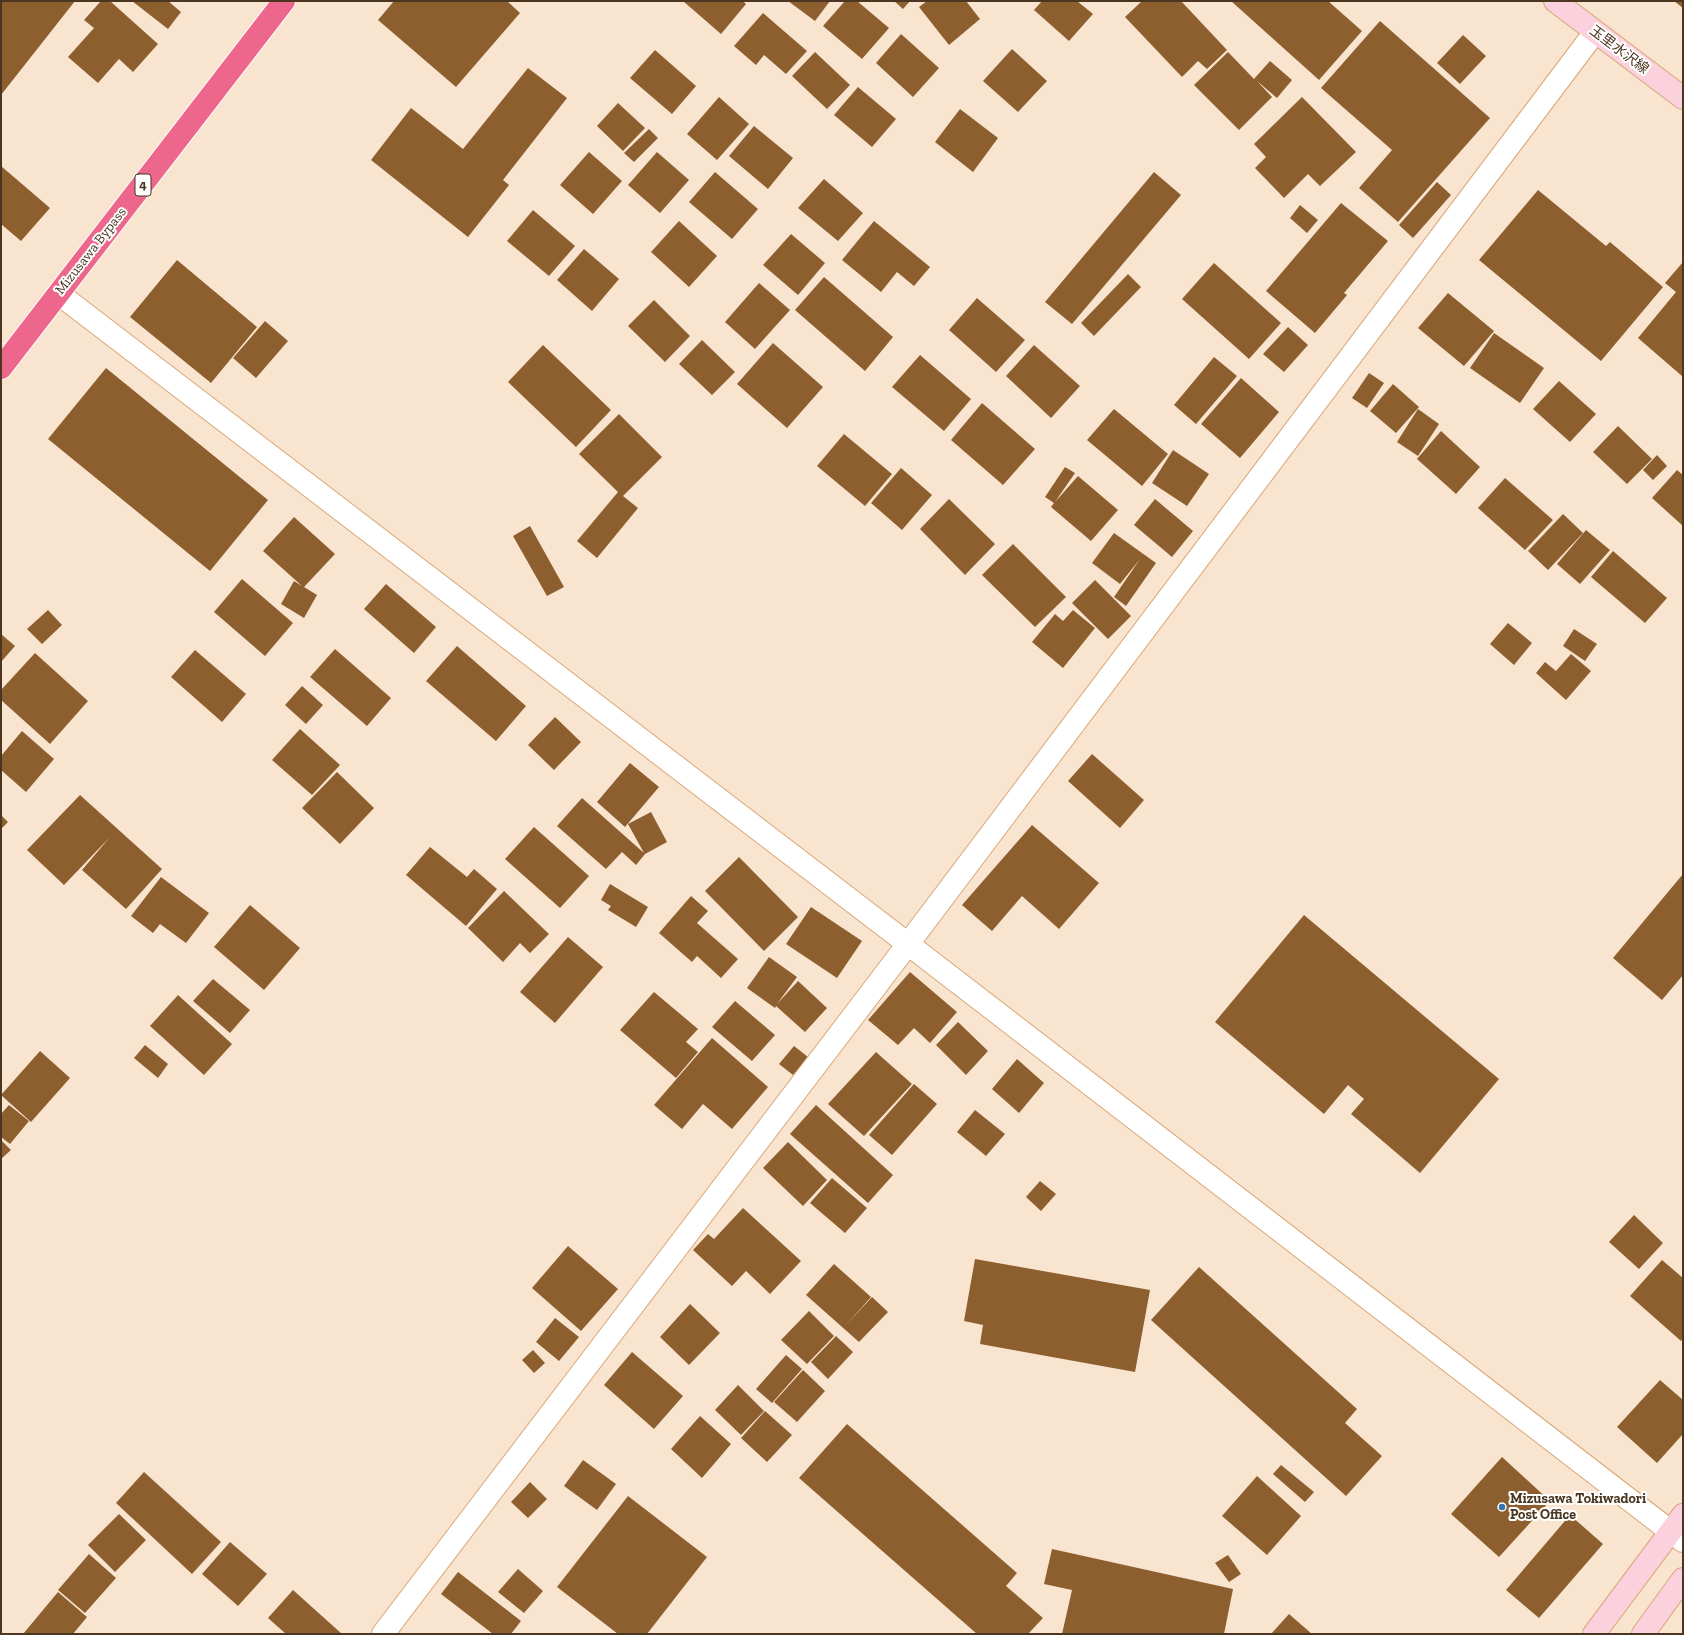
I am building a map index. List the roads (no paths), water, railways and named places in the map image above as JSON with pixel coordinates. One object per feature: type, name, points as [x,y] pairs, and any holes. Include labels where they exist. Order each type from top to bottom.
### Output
[{"type":"highway","name":"Mizusawa Bypass","points":[[1,368],[284,1]]},
{"type":"street","name":"玉里水沢線","points":[[1555,1],[1683,98]]},
{"type":"street","points":[[383,1634],[908,944],[1595,32]]},
{"type":"street","points":[[58,294],[908,944],[1679,1529],[1594,1634]]},
{"type":"street","points":[[1643,1634],[1683,1579]]},
{"type":"place","name":"Mizusawa Tokiwadori Post Office","points":[[1502,1507]]}]
